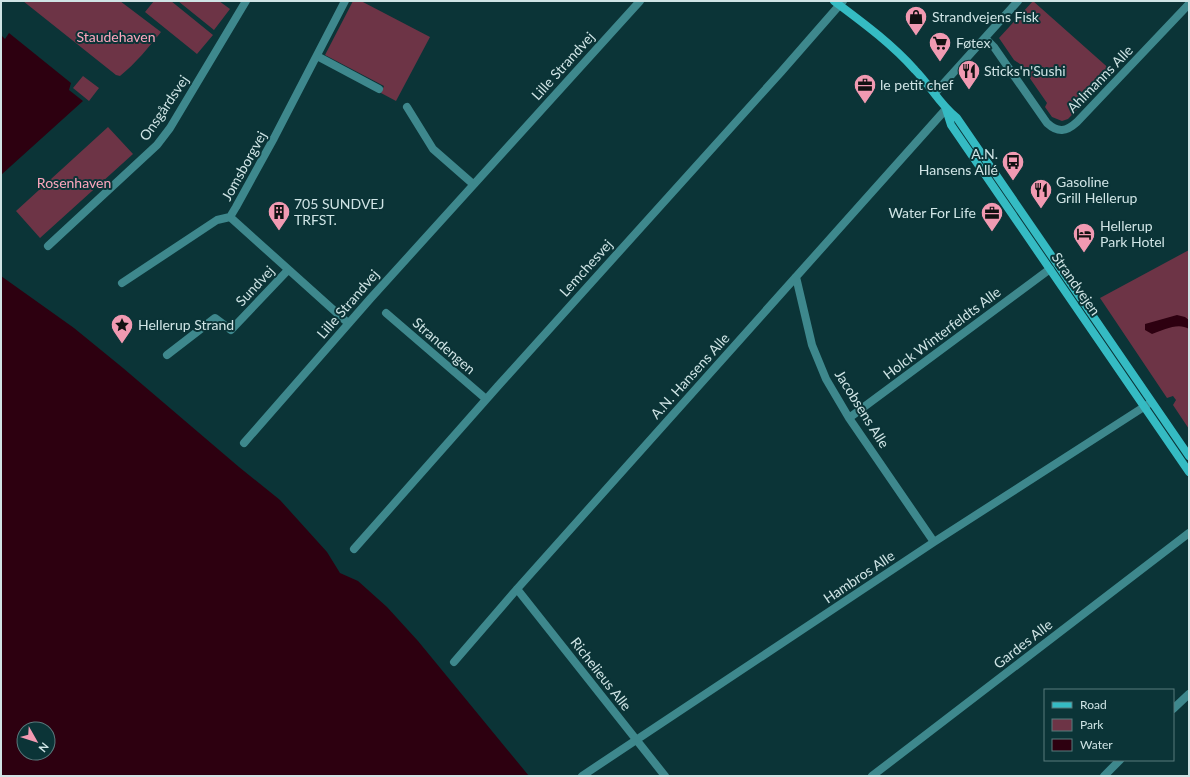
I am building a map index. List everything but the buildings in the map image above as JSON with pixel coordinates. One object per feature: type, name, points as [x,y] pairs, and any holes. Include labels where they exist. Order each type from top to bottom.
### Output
[{"type":"main road","name":"Strandvejen","points":[[838,2],[882,38],[916,70],[935,93],[946,110],[951,125],[1050,269],[1189,456]]},
{"type":"main road","name":"Strandvejen","points":[[946,110],[957,118],[1149,404],[1189,472]]},
{"type":"street","name":"Onsgårdsvej","points":[[48,246],[157,146],[170,128],[246,1]]},
{"type":"street","name":"Jomsborgvej","points":[[122,283],[217,220],[230,217],[274,138],[345,1]]},
{"type":"street","name":"Lille Strandvej","points":[[244,443],[348,323],[640,1]]},
{"type":"street","points":[[935,93],[1018,1]]},
{"type":"street","name":"Lemchesvej","points":[[354,549],[838,2]]},
{"type":"street","name":"Ahlmanns Alle","points":[[984,38],[994,47],[1047,123],[1052,128],[1065,130],[1071,128],[1077,122],[1189,4]]},
{"type":"street","points":[[317,56],[379,88]]},
{"type":"street","points":[[407,106],[433,150],[473,184]]},
{"type":"street","name":"A.N. Hansens Alle","points":[[454,662],[517,588],[946,110]]},
{"type":"street","name":"Sundvej","points":[[230,217],[348,323]]},
{"type":"street","name":"Holck Winterfeldts Alle","points":[[850,418],[1050,269]]},
{"type":"street","name":"Sundvej","points":[[167,355],[215,318],[232,330],[288,270]]},
{"type":"street","name":"Jacobsens Alle","points":[[796,277],[812,345],[826,379],[850,418],[934,542]]},
{"type":"street","name":"Strandengen","points":[[386,313],[486,399]]},
{"type":"street","name":"Hambros Alle","points":[[582,776],[934,542],[1149,404]]},
{"type":"street","name":"Gardes Alle","points":[[872,776],[1189,533]]},
{"type":"street","name":"Richelieus Alle","points":[[517,588],[665,776]]},
{"type":"street","points":[[1174,708],[1189,694]]},
{"type":"street","points":[[1104,776],[1119,761]]},
{"type":"green space","name":"Staudehaven","points":[[23,1],[120,1],[161,32],[137,61],[120,76],[116,75]]},
{"type":"green space","points":[[154,1],[171,1],[213,35],[197,54],[145,12]]},
{"type":"green space","points":[[178,1],[219,1],[230,9],[214,30]]},
{"type":"green space","points":[[353,1],[361,1],[430,37],[396,101],[381,93],[384,86],[325,55]]},
{"type":"green space","points":[[1033,1],[1113,72],[1068,119],[1062,121],[1052,117],[1045,107],[1047,103],[1020,64],[1014,60],[999,38]]},
{"type":"green space","points":[[83,76],[99,88],[89,101],[73,88]]},
{"type":"green space","name":"Rosenhaven","points":[[108,127],[133,154],[40,238],[16,211]]},
{"type":"green space","points":[[1189,250],[1189,429],[1173,405],[1176,400],[1173,396],[1167,398],[1100,298]]},
{"type":"water","points":[[9,33],[71,83],[69,90],[83,101],[1,175],[1,35],[5,39]]},
{"type":"water","points":[[1,276],[74,328],[280,500],[327,552],[340,573],[358,581],[387,607],[418,641],[529,776],[1,776]]},
{"type":"water","points":[[1177,315],[1185,317],[1189,320],[1189,329],[1176,326],[1152,334],[1145,330],[1145,324]]},
{"type":"place","name":"Strandvejens Fisk","points":[[916,36]]},
{"type":"place","name":"Føtex","points":[[940,62]]},
{"type":"place","name":"Sticks'n'Sushi","points":[[969,90]]},
{"type":"place","name":"le petit chef","points":[[865,104]]},
{"type":"place","name":"A.N. Hansens Allé","points":[[1013,182]]},
{"type":"place","name":"Gasoline Grill Hellerup","points":[[1041,210]]},
{"type":"place","name":"705 SUNDVEJ TRFST.","points":[[279,232]]},
{"type":"place","name":"Water For Life","points":[[992,232]]},
{"type":"place","name":"Hellerup Park Hotel","points":[[1084,254]]},
{"type":"place","name":"Hellerup Strand","points":[[122,344]]}]
